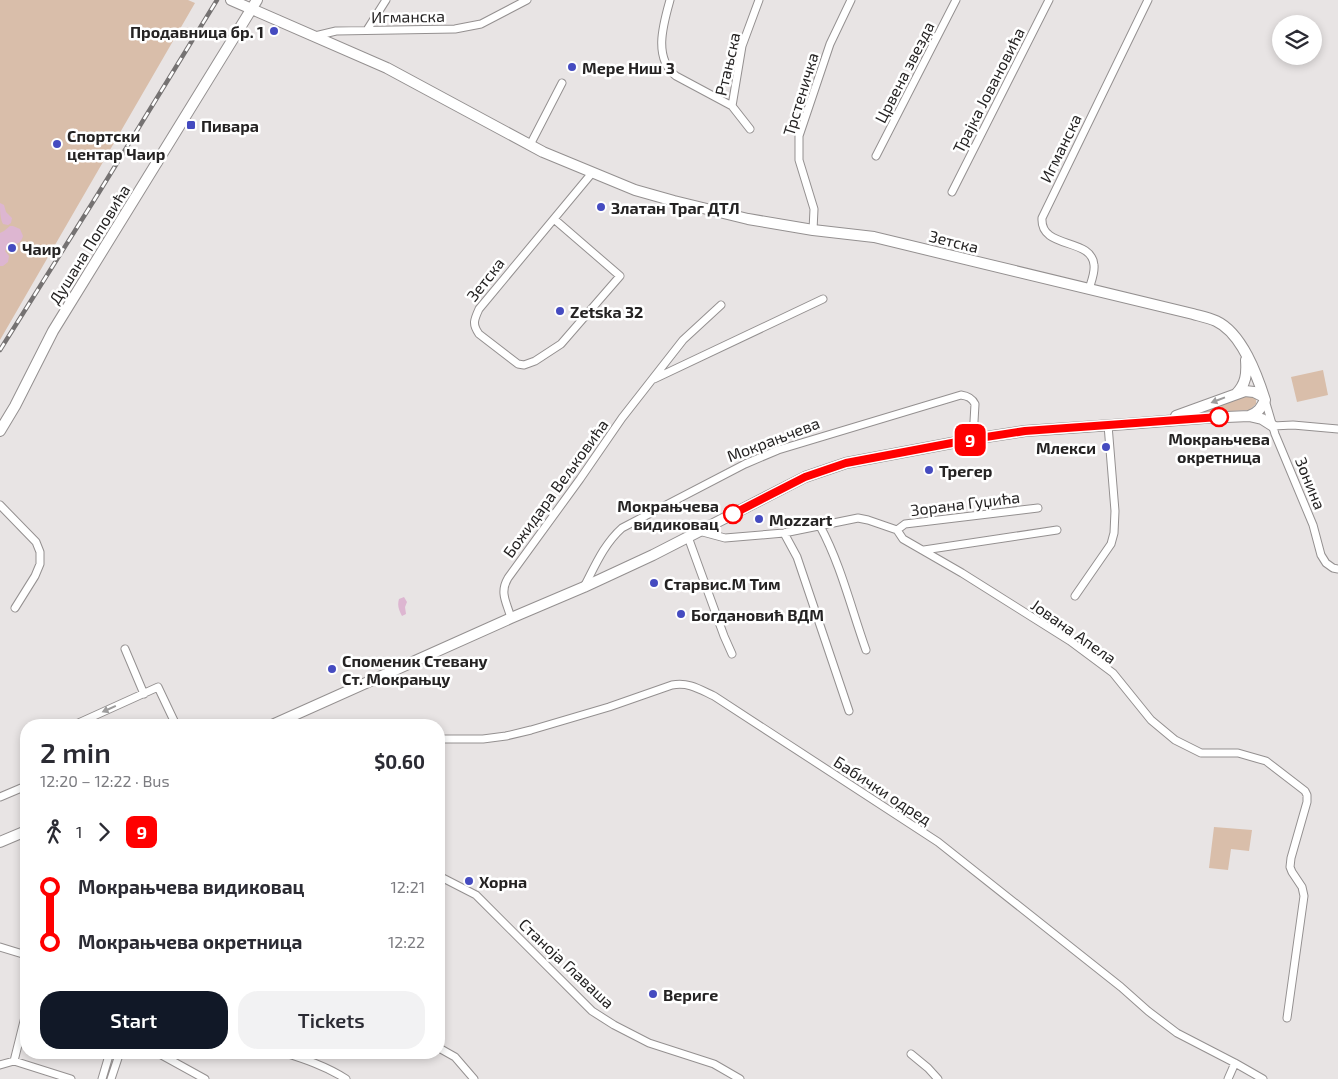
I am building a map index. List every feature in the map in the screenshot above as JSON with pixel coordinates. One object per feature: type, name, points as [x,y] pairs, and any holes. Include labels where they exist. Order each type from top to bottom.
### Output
[{"type":"street","name":"Зетска","points":[[231,0],[387,68],[543,152],[634,190],[674,202],[748,219],[813,230],[874,237],[1216,321],[1231,333],[1246,354],[1259,382],[1264,399]]},
{"type":"street","name":"Душана Поповића","points":[[0,431],[15,406],[53,331],[257,0]]},
{"type":"street","points":[[367,30],[386,0]]},
{"type":"street","name":"Игманска","points":[[315,36],[336,31],[455,29],[481,24],[518,2],[527,0]]},
{"type":"street","points":[[670,0],[662,28],[662,52],[666,66],[676,76],[732,106]]},
{"type":"street","name":"Ртањска","points":[[750,129],[732,106],[742,46],[759,0]]},
{"type":"street","name":"Трстеничка","points":[[813,230],[814,209],[799,160],[799,136],[830,44],[852,0]]},
{"type":"street","name":"Црвена звезда","points":[[876,156],[956,0]]},
{"type":"street","name":"Трајка Јовановића","points":[[952,192],[1049,0]]},
{"type":"street","name":"Игманска","points":[[1089,289],[1094,267],[1091,257],[1083,249],[1049,235],[1044,230],[1042,218],[1148,0]]},
{"type":"street","points":[[530,145],[562,83]]},
{"type":"street","name":"Зетска","points":[[554,220],[620,276],[561,344],[535,360],[524,365],[518,364],[479,334],[475,327],[475,319],[479,310],[592,173]]},
{"type":"street","name":"Божидара Вељковића","points":[[652,380],[823,299]]},
{"type":"street","name":"Божидара Вељковића","points":[[511,618],[503,594],[504,584],[622,418],[683,340],[721,305]]},
{"type":"street","points":[[1236,394],[1246,379],[1246,354]]},
{"type":"street","points":[[1166,420],[1236,394],[1250,391],[1259,394],[1264,399],[1261,408],[1249,416]]},
{"type":"street","name":"Мокрањчева","points":[[584,587],[606,545],[622,528],[745,464],[778,450],[962,395],[967,395],[973,399],[975,404],[973,439]]},
{"type":"street","name":"Зонина","points":[[1264,399],[1313,525],[1321,555],[1326,563],[1338,569]]},
{"type":"street","points":[[285,719],[653,555],[805,477],[846,463],[1025,431],[1166,420],[1249,416],[1262,419],[1273,426],[1293,425],[1338,429]]},
{"type":"street","points":[[1075,596],[1111,544],[1114,533],[1108,425]]},
{"type":"street","points":[[0,505],[36,542],[40,552],[40,564],[35,576],[15,608]]},
{"type":"street","name":"Зорана Гуџића","points":[[897,530],[905,524],[1038,508]]},
{"type":"street","name":"Јована Апела","points":[[699,531],[724,538],[784,534],[858,518],[897,530],[903,539],[962,573],[1070,641],[1113,673],[1151,720],[1175,740],[1201,753],[1238,753],[1266,761],[1305,791],[1307,802],[1290,858],[1292,872],[1302,887],[1304,896],[1288,1018]]},
{"type":"street","points":[[820,526],[842,575],[853,615],[866,650]]},
{"type":"street","points":[[924,550],[1057,530]]},
{"type":"street","points":[[784,534],[797,557],[849,711]]},
{"type":"street","points":[[688,537],[732,654]]},
{"type":"street","points":[[125,649],[144,694]]},
{"type":"street","name":"Бабички одред","points":[[445,739],[483,739],[506,736],[609,707],[672,684],[692,685],[714,696],[938,842],[1114,980],[1148,1011],[1177,1033],[1264,1079]]},
{"type":"street","points":[[88,719],[158,687],[173,719]]},
{"type":"street","points":[[0,797],[20,789]]},
{"type":"street","points":[[0,842],[20,833]]},
{"type":"street","name":"Станоја Главаша","points":[[445,879],[476,895],[592,1010],[614,1025],[649,1043],[714,1064],[740,1079]]},
{"type":"street","points":[[0,947],[20,954]]},
{"type":"street","points":[[14,1060],[20,1036]]},
{"type":"street","points":[[445,1051],[455,1057],[474,1079]]},
{"type":"street","points":[[911,1054],[938,1079]]},
{"type":"street","points":[[102,1079],[108,1059]]},
{"type":"street","points":[[111,1079],[118,1059]]},
{"type":"street","points":[[169,1059],[205,1079]]},
{"type":"street","points":[[302,1059],[333,1071],[346,1079]]},
{"type":"street","points":[[0,1066],[14,1060],[71,1079]]},
{"type":"street","points":[[1228,1079],[1235,1063]]},
{"type":"shaded area","name":"Спортски центар Чаир","points":[[0,0],[188,0],[195,3],[0,340]]},
{"type":"shaded area","points":[[0,203],[4,205],[6,212],[12,218],[11,223],[8,225],[2,222]]},
{"type":"shaded area","points":[[10,226],[20,229],[23,236],[18,243],[14,245],[9,244],[5,251],[9,256],[8,262],[0,266],[0,233]]},
{"type":"shaded area","points":[[1323,370],[1328,395],[1297,402],[1291,377]]},
{"type":"shaded area","points":[[1250,394],[1256,399],[1256,404],[1249,410],[1198,413],[1219,404]]},
{"type":"shaded area","points":[[404,597],[407,602],[405,607],[406,614],[402,616],[398,601]]},
{"type":"shaded area","points":[[1214,827],[1252,830],[1249,851],[1231,849],[1228,870],[1209,868]]},
{"type":"railway","points":[[0,350],[217,0]]},
{"type":"bus line","name":"9","points":[[733,514],[805,477],[846,463],[1025,431],[1219,417]]},
{"type":"place","name":"Продавница бр. 1","points":[[274,31]]},
{"type":"place","name":"Мере Ниш 3","points":[[572,67]]},
{"type":"place","name":"Пивара","points":[[191,125]]},
{"type":"place","name":"Спортски центар Чаир","points":[[57,144]]},
{"type":"place","name":"Златан Траг ДТЛ","points":[[601,207]]},
{"type":"place","name":"Чаир","points":[[12,248]]},
{"type":"place","name":"Zetska 32","points":[[560,311]]},
{"type":"place","name":"Мокрањчева окретница","points":[[1219,417]]},
{"type":"place","name":"Млекси","points":[[1106,447]]},
{"type":"place","name":"Трегер","points":[[929,470]]},
{"type":"place","name":"Мокрањчева видиковац","points":[[733,514]]},
{"type":"place","name":"Mozzart","points":[[759,519]]},
{"type":"place","name":"Старвис.М Тим","points":[[654,583]]},
{"type":"place","name":"Богдановић ВДМ","points":[[681,614]]},
{"type":"place","name":"Споменик Стевану Ст. Мокрањцу","points":[[332,669]]},
{"type":"place","name":"Хорна","points":[[469,881]]},
{"type":"place","name":"Вериге","points":[[653,994]]}]
